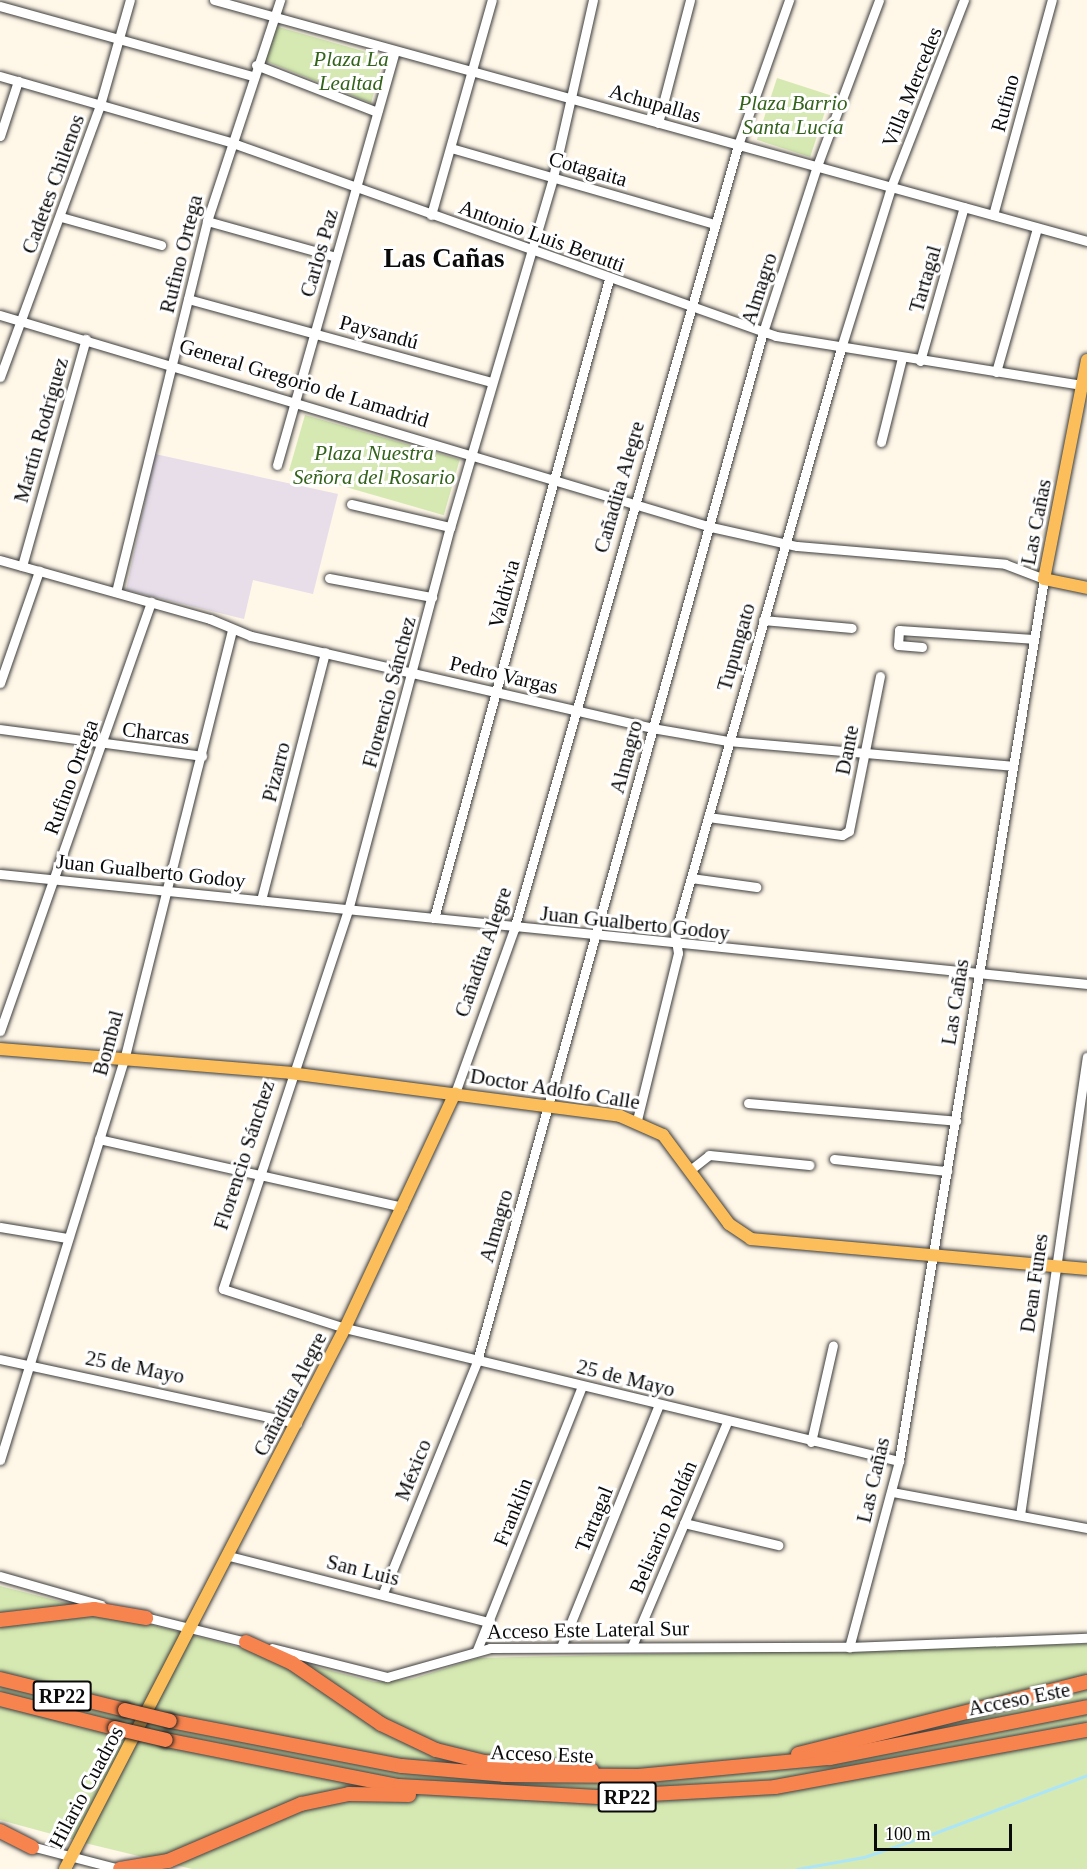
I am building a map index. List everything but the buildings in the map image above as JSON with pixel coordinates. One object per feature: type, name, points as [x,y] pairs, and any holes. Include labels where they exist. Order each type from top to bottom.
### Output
[{"type":"highway","points":[[0,1620],[94,1610],[146,1618]]},
{"type":"highway","points":[[246,1642],[292,1663],[381,1724],[436,1750],[485,1762],[638,1776]]},
{"type":"highway","name":"Acceso Este","points":[[0,1679],[170,1721],[402,1766],[504,1775],[638,1776],[830,1758],[1087,1707]]},
{"type":"highway","points":[[682,1772],[827,1749],[1087,1682]]},
{"type":"highway","name":"Acceso Este","points":[[0,1699],[166,1740],[399,1786],[572,1797],[678,1795],[825,1780],[1087,1730]]},
{"type":"highway","points":[[120,1869],[168,1861],[279,1810],[349,1794],[602,1803],[678,1795]]},
{"type":"highway","points":[[0,1831],[32,1847]]},
{"type":"main road","name":"Las Cañas","points":[[1044,579],[1087,360]]},
{"type":"main road","name":"General Gregorio de Lamadrid","points":[[1044,579],[1087,588]]},
{"type":"main road","name":"Doctor Adolfo Calle","points":[[0,1049],[290,1072],[549,1105],[638,1120],[663,1135],[729,1224],[751,1239],[933,1258],[1087,1269]]},
{"type":"main road","name":"Cañadita Alegre","points":[[142,1724],[345,1329],[455,1093]]},
{"type":"main road","name":"Hilario Cuadros","points":[[65,1869],[142,1724]]},
{"type":"street","name":"Cadetes Chilenos","points":[[0,376],[61,217],[100,105],[130,0]]},
{"type":"street","name":"Achupallas","points":[[214,0],[1087,241]]},
{"type":"street","name":"Rufino Ortega","points":[[116,592],[207,221],[230,142],[280,0]]},
{"type":"street","points":[[431,215],[492,0]]},
{"type":"street","name":"Florencio Sánchez","points":[[223,1289],[290,1072],[348,910],[414,673],[450,527],[553,178],[574,99],[593,0]]},
{"type":"street","points":[[658,123],[690,0]]},
{"type":"street","name":"Cañadita Alegre","points":[[455,1093],[514,929],[579,710],[633,504],[714,224],[738,145],[789,0]]},
{"type":"street","name":"Almagro","points":[[477,1361],[652,728],[711,527],[763,332],[817,166],[879,0]]},
{"type":"street","name":"Villa Mercedes","points":[[891,187],[964,0]]},
{"type":"street","name":"Rufino","points":[[993,215],[1052,0]]},
{"type":"street","points":[[0,6],[252,76]]},
{"type":"street","name":"Carlos Paz","points":[[276,465],[395,51]]},
{"type":"street","points":[[256,65],[377,112]]},
{"type":"street","name":"Antonio Luis Berutti","points":[[0,76],[230,142],[530,252],[763,332],[841,348],[1082,385]]},
{"type":"street","points":[[0,136],[18,81]]},
{"type":"street","name":"Cotagaita","points":[[451,148],[714,224]]},
{"type":"street","name":"Tupungato","points":[[638,1120],[691,878],[728,741],[841,348],[891,187]]},
{"type":"street","name":"Tartagal","points":[[920,361],[964,207]]},
{"type":"street","points":[[61,217],[161,245]]},
{"type":"street","points":[[207,221],[336,257]]},
{"type":"street","points":[[996,372],[1037,228]]},
{"type":"street","name":"Valdivia","points":[[434,918],[609,279]]},
{"type":"street","name":"Paysandú","points":[[188,299],[491,382]]},
{"type":"street","name":"General Gregorio de Lamadrid","points":[[0,315],[295,400],[472,453],[554,481],[711,527],[784,544],[1005,564],[1044,579]]},
{"type":"street","name":"Martín Rodríguez","points":[[22,566],[86,339]]},
{"type":"street","points":[[881,442],[902,358]]},
{"type":"street","points":[[351,504],[450,527]]},
{"type":"street","name":"Pedro Vargas","points":[[0,560],[151,602],[232,629],[652,728],[728,741],[1012,766]]},
{"type":"street","points":[[0,684],[39,572]]},
{"type":"street","points":[[329,578],[432,597]]},
{"type":"street","name":"Las Cañas","points":[[849,1647],[899,1461],[1044,579]]},
{"type":"street","name":"Rufino Ortega","points":[[0,1031],[151,602]]},
{"type":"street","points":[[763,620],[852,628]]},
{"type":"street","name":"Bombal","points":[[0,1460],[124,1060],[232,629]]},
{"type":"street","points":[[922,647],[898,645],[899,630],[1034,639]]},
{"type":"street","name":"Pizarro","points":[[261,900],[325,652]]},
{"type":"street","name":"Dante","points":[[708,817],[842,835],[849,831],[880,676]]},
{"type":"street","name":"Charcas","points":[[0,729],[102,745],[202,756]]},
{"type":"street","name":"Juan Gualberto Godoy","points":[[0,874],[434,918],[676,946],[1087,984]]},
{"type":"street","points":[[691,878],[756,887]]},
{"type":"street","name":"Dean Funes","points":[[1020,1515],[1054,1266],[1087,1056]]},
{"type":"street","points":[[748,1103],[956,1120]]},
{"type":"street","points":[[99,1139],[402,1207]]},
{"type":"street","points":[[690,1170],[709,1155],[810,1166]]},
{"type":"street","points":[[834,1159],[948,1171]]},
{"type":"street","points":[[0,1227],[67,1238]]},
{"type":"street","name":"25 de Mayo","points":[[223,1289],[345,1329],[727,1422],[899,1461]]},
{"type":"street","points":[[811,1442],[833,1345]]},
{"type":"street","name":"25 de Mayo","points":[[0,1359],[297,1423]]},
{"type":"street","name":"México","points":[[383,1593],[477,1361]]},
{"type":"street","name":"Franklin","points":[[477,1650],[582,1386]]},
{"type":"street","name":"Tartagal","points":[[561,1647],[659,1405]]},
{"type":"street","name":"Belisario Roldán","points":[[632,1646],[727,1422]]},
{"type":"street","points":[[892,1492],[1087,1528]]},
{"type":"street","points":[[684,1523],[778,1545]]},
{"type":"street","name":"San Luis","points":[[229,1556],[383,1593],[488,1622]]},
{"type":"street","name":"Acceso Este Lateral Sur","points":[[0,1576],[146,1618],[387,1677],[477,1650],[632,1646],[849,1647],[1087,1638]]},
{"type":"street","points":[[0,1838],[120,1869]]},
{"type":"shaded area","points":[[155,454],[338,494],[313,594],[253,580],[244,619],[126,590]]},
{"type":"green space","name":"Plaza La Lealtad","points":[[275,26],[384,57],[371,103],[263,60]]},
{"type":"green space","name":"Plaza Barrio Santa Lucía","points":[[777,78],[830,95],[810,157],[757,140]]},
{"type":"green space","name":"Plaza Nuestra Señora del Rosario","points":[[305,415],[460,459],[444,515],[289,471]]},
{"type":"green space","points":[[0,1586],[375,1682],[412,1679],[478,1658],[1087,1644],[1087,1869],[192,1869],[85,1843],[0,1820]]},
{"type":"waterway","points":[[797,1869],[864,1857],[932,1834],[1087,1775]]},
{"type":"district","name":"Las Cañas","points":[[444,259]]}]
